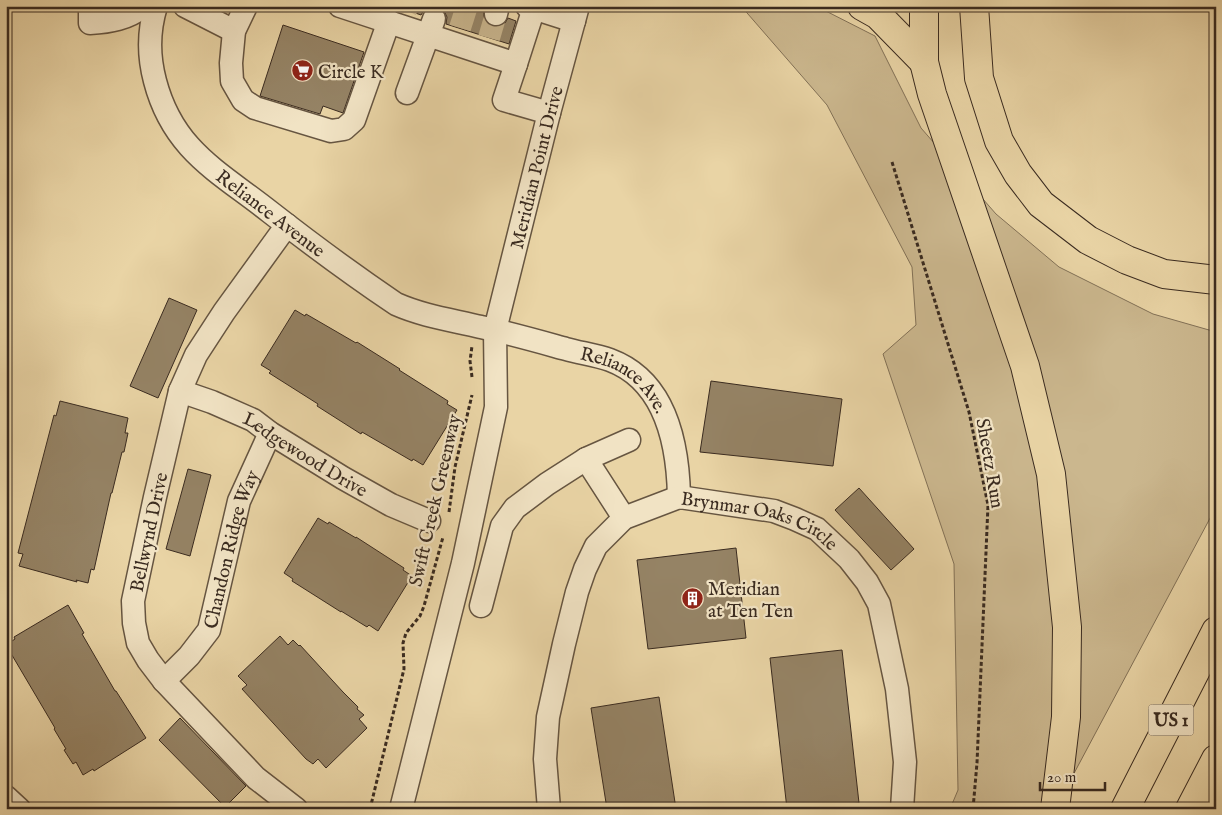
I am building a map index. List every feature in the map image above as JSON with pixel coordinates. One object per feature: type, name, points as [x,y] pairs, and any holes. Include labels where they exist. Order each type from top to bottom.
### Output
[{"type":"highway","points":[[862,6],[878,15],[924,62]]},
{"type":"highway","points":[[924,6],[924,62],[932,94],[1025,366],[1051,474],[1067,627],[1066,717],[1054,809]]},
{"type":"highway","points":[[974,6],[979,78],[999,140],[1018,174],[1042,204],[1088,240],[1127,260],[1164,274],[1216,280]]},
{"type":"highway","name":"US 1","points":[[1125,809],[1216,631]]},
{"type":"highway","points":[[1190,809],[1216,759]]},
{"type":"street","points":[[90,6],[90,23],[114,21],[127,17],[144,6]]},
{"type":"street","name":"Reliance Avenue","points":[[156,6],[150,33],[151,67],[165,113],[176,132],[198,156],[220,175],[396,304],[485,334]]},
{"type":"street","points":[[185,6],[234,31]]},
{"type":"street","points":[[246,6],[234,31],[231,63],[232,81],[243,100],[255,108],[331,131],[344,129],[354,120],[390,16]]},
{"type":"street","points":[[347,7],[390,16],[458,36],[487,46],[516,64]]},
{"type":"street","points":[[549,113],[504,100],[516,64],[530,7],[576,13]]},
{"type":"street","name":"Meridian Point Drive","points":[[401,809],[463,563],[496,408],[485,334],[576,13]]},
{"type":"street","points":[[408,92],[431,27]]},
{"type":"street","name":"Bellwynd Drive","points":[[287,225],[196,354],[180,391],[133,601],[134,623],[138,643],[164,681],[256,778],[296,809]]},
{"type":"street","name":"Reliance Ave.","points":[[485,334],[610,360],[630,371],[646,385],[665,412],[674,443],[679,477],[679,497]]},
{"type":"street","name":"Ledgewood Drive","points":[[180,391],[212,402],[253,420],[270,433],[391,505],[441,522]]},
{"type":"street","name":"Chandon Ridge Way","points":[[164,681],[189,656],[209,630],[239,501],[270,433]]},
{"type":"street","points":[[482,606],[502,526],[514,508],[586,459],[630,440]]},
{"type":"street","points":[[586,459],[624,518]]},
{"type":"street","name":"Brynmar Oaks Circle","points":[[549,809],[545,758],[548,717],[577,592],[585,569],[596,546],[624,518],[679,497],[774,511],[802,522],[817,529],[849,559],[867,582],[879,604],[897,689],[905,762],[902,809]]},
{"type":"street","points":[[6,797],[18,809]]},
{"type":"path","name":"Sheetz Run","points":[[892,162],[969,412],[988,504],[978,763],[973,809]]},
{"type":"path","points":[[473,382],[470,351],[485,334]]},
{"type":"path","name":"Swift Creek Greenway","points":[[370,809],[404,670],[403,643],[406,634],[420,616],[424,606],[441,522],[473,392]]},
{"type":"shaded area","points":[[741,6],[816,6],[875,36],[921,128],[996,214],[1059,267],[1153,314],[1216,332],[1216,507],[1055,809],[950,809],[958,790],[954,564],[883,354],[916,325],[912,267],[827,105]]},
{"type":"building","points":[[405,6],[431,6],[425,9],[421,15],[404,9]]},
{"type":"building","name":"Circle K","points":[[434,6],[473,6],[484,10],[484,18],[487,24],[493,27],[505,23],[508,18],[516,21],[509,44],[446,24],[447,17],[444,11]]},
{"type":"building","name":"Circle K","points":[[283,25],[364,52],[343,113],[323,106],[320,114],[260,96]]},
{"type":"building","points":[[169,298],[197,310],[158,398],[130,386]]},
{"type":"building","points":[[295,310],[357,342],[448,401],[447,404],[457,410],[423,465],[413,459],[412,461],[362,432],[361,434],[269,373],[271,371],[261,365]]},
{"type":"building","points":[[711,381],[842,399],[833,466],[700,452]]},
{"type":"building","points":[[60,401],[128,418],[125,433],[128,433],[124,452],[122,452],[111,493],[94,570],[91,569],[88,583],[76,580],[77,582],[19,566],[23,554],[18,553],[54,415],[56,416]]},
{"type":"building","points":[[188,469],[211,475],[190,556],[166,549]]},
{"type":"building","points":[[859,488],[914,549],[891,570],[835,510]]},
{"type":"building","points":[[318,518],[356,537],[404,568],[403,570],[412,576],[378,631],[341,612],[292,581],[293,579],[284,573]]},
{"type":"building","name":"Meridian at Ten Ten","points":[[736,548],[746,638],[648,649],[637,560]]},
{"type":"building","points":[[68,605],[84,633],[82,634],[115,691],[146,738],[94,771],[93,769],[83,775],[76,762],[73,764],[64,750],[66,749],[55,728],[6,645],[15,639],[14,637]]},
{"type":"building","points":[[280,636],[288,645],[293,640],[300,645],[364,715],[359,719],[367,728],[326,768],[318,759],[313,764],[306,759],[242,689],[247,685],[238,676]]},
{"type":"building","points":[[842,650],[859,803],[810,809],[787,809],[770,658]]},
{"type":"building","points":[[659,697],[676,809],[607,809],[591,708]]},
{"type":"building","points":[[180,718],[246,786],[225,807],[159,740]]},
{"type":"tunnel","points":[[406,10],[408,6]]},
{"type":"tunnel","points":[[460,28],[467,6]]},
{"type":"tunnel","points":[[489,38],[496,14]]},
{"type":"place","name":"Circle K","points":[[302,71]]},
{"type":"place","name":"Meridian at Ten Ten","points":[[692,599]]}]
